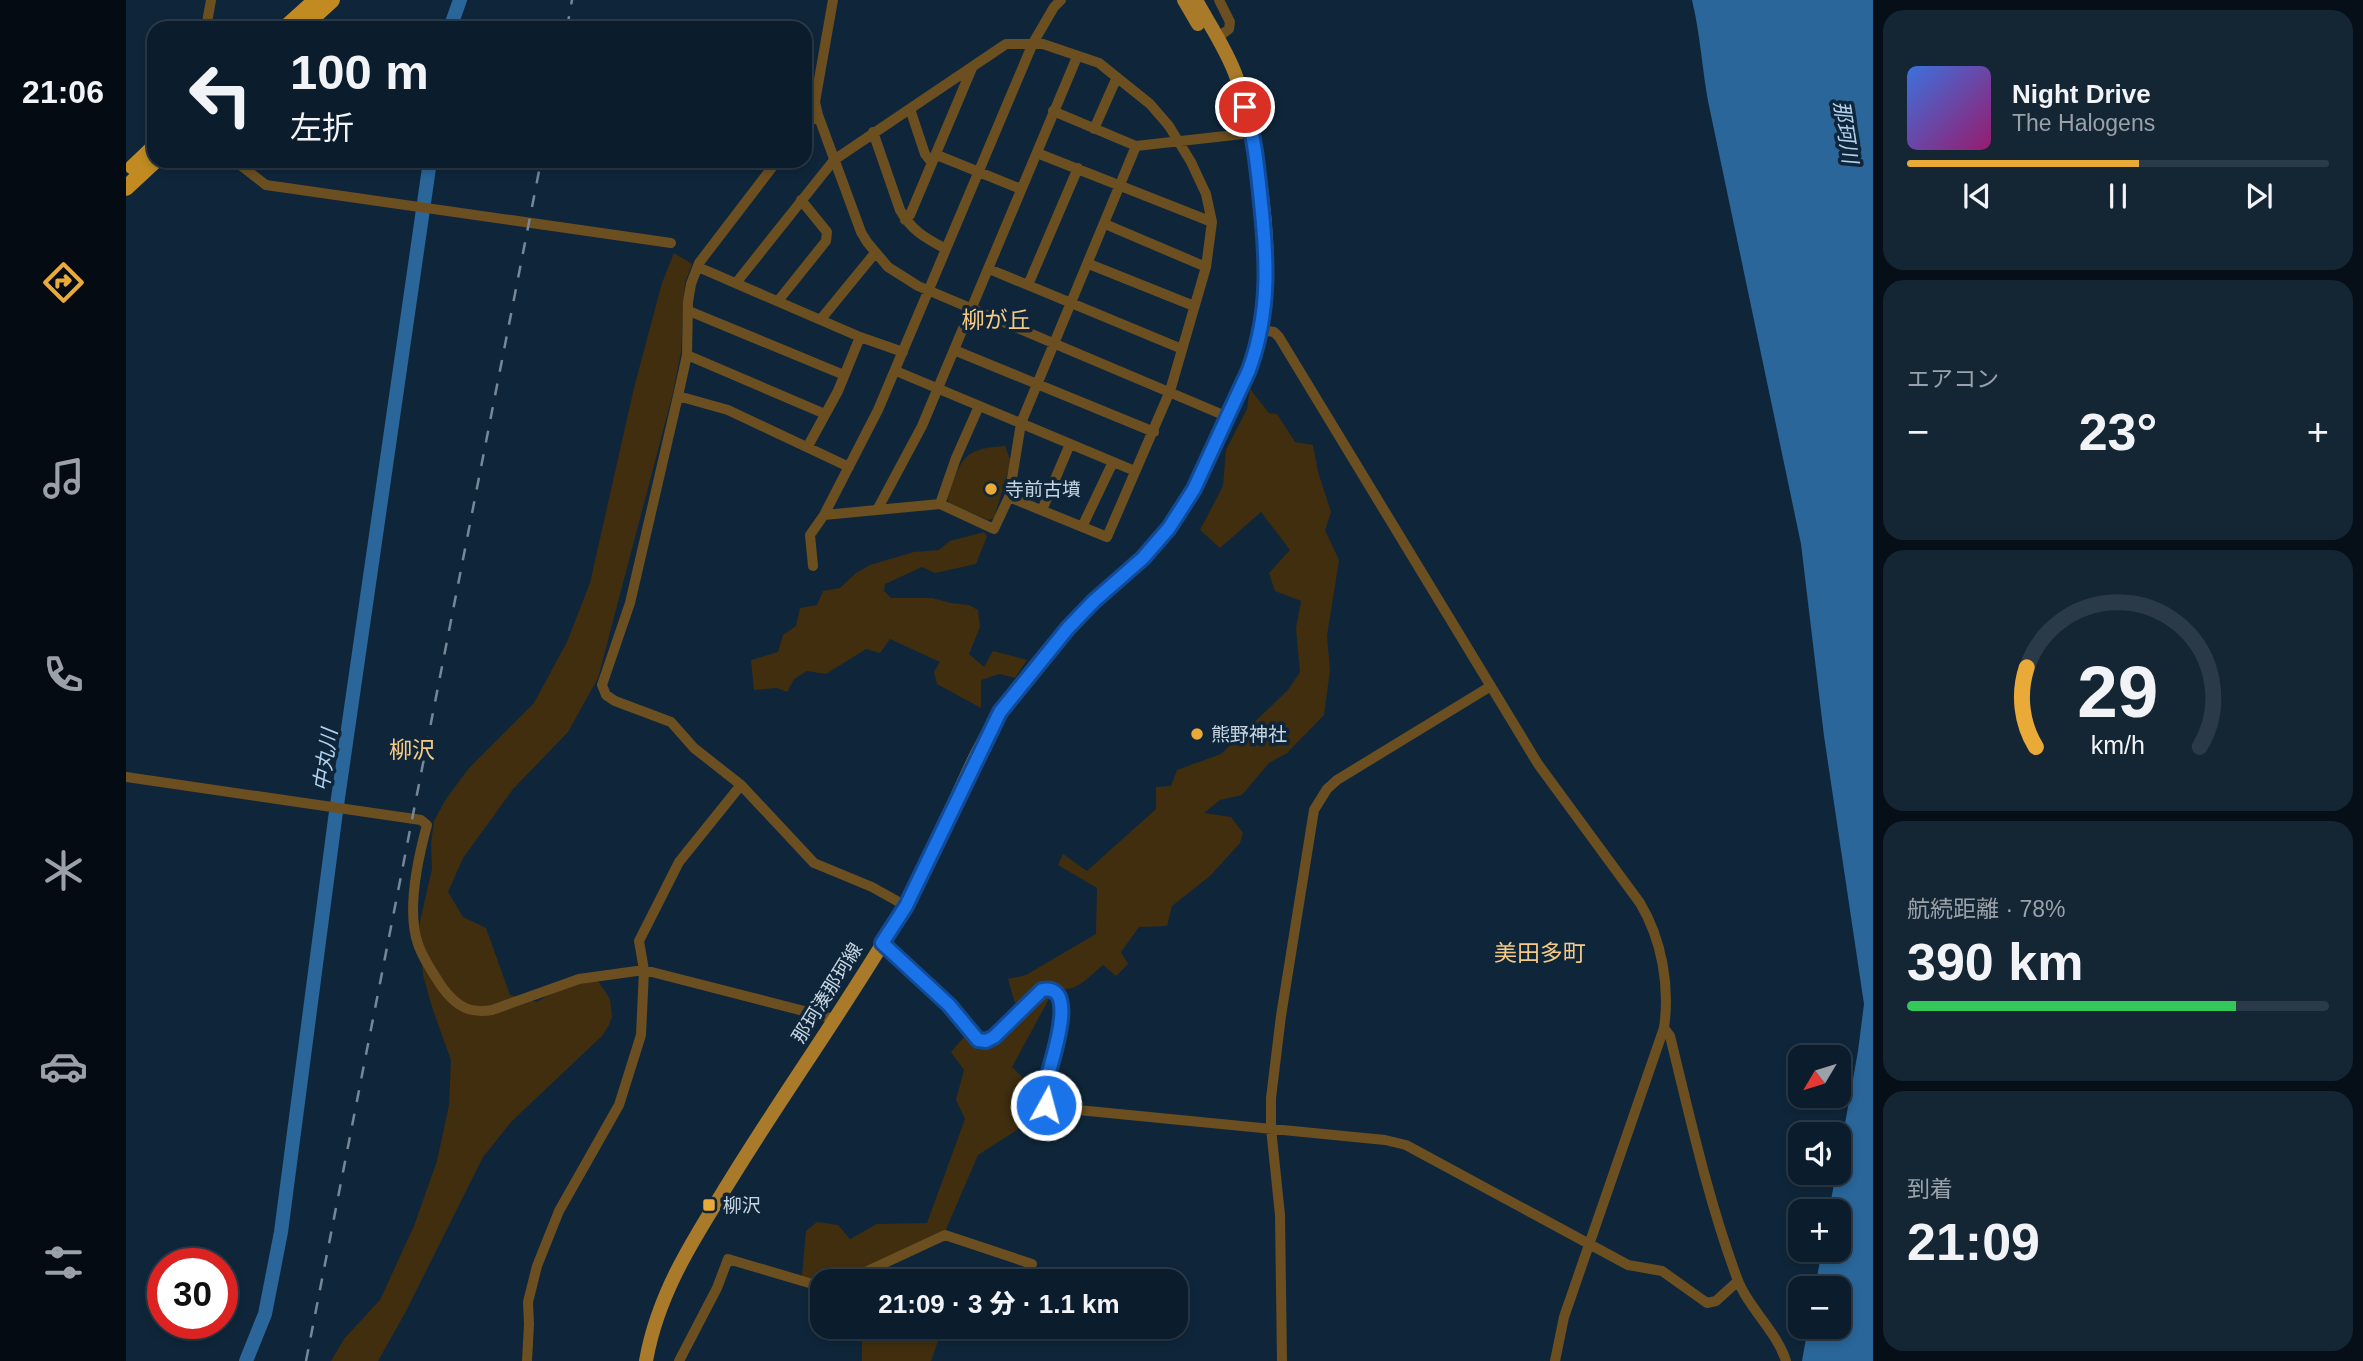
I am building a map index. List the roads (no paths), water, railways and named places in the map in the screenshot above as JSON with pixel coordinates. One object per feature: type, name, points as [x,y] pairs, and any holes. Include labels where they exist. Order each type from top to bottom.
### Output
[{"type":"highway","points":[[293,21],[316,0]]},
{"type":"highway","points":[[309,21],[332,0]]},
{"type":"highway","points":[[126,173],[147,154]]},
{"type":"highway","points":[[126,188],[147,168]]},
{"type":"main road","name":"那珂湊那珂線","points":[[1184,0],[1226,77],[1240,94]]},
{"type":"main road","name":"那珂湊那珂線","points":[[646,1361],[659,1307],[672,1278],[695,1237],[906,906],[1000,712],[1068,628],[1157,544],[1194,489],[1249,370],[1265,307],[1266,261],[1252,133],[1235,74],[1196,0]]},
{"type":"street","points":[[207,21],[211,0]]},
{"type":"street","points":[[833,0],[816,102],[818,115],[861,232],[875,253],[902,278],[1228,417]]},
{"type":"street","points":[[813,566],[810,535],[824,515],[896,371],[1033,43],[1061,0]]},
{"type":"street","points":[[1217,38],[1229,29],[1230,22],[1219,0]]},
{"type":"street","points":[[736,284],[834,160],[1006,44],[1043,44],[1100,63],[1160,114],[1179,140],[1206,194],[1212,222],[1206,267],[1170,391],[1107,537],[1009,497]]},
{"type":"street","points":[[877,510],[922,426],[1077,57]]},
{"type":"street","points":[[905,220],[910,215],[972,68]]},
{"type":"street","points":[[1094,129],[1117,77]]},
{"type":"street","points":[[910,109],[925,154],[1021,189]]},
{"type":"street","points":[[1053,111],[1136,146],[1252,133]]},
{"type":"street","points":[[812,120],[818,115]]},
{"type":"street","points":[[873,132],[905,220],[920,236],[946,248]]},
{"type":"street","points":[[824,515],[940,504],[994,529],[1009,497],[1021,424],[1136,146]]},
{"type":"street","points":[[1037,152],[1212,222]]},
{"type":"street","points":[[244,168],[266,185],[671,243]]},
{"type":"street","points":[[771,168],[698,267],[691,284],[687,355],[678,396],[630,603],[602,685],[606,695],[615,701],[671,722],[694,748],[741,785],[814,863],[872,887],[906,906]]},
{"type":"street","points":[[1028,285],[1078,169]]},
{"type":"street","points":[[778,301],[826,241],[827,232],[801,200]]},
{"type":"street","points":[[1105,224],[1206,267]]},
{"type":"street","points":[[821,319],[875,253]]},
{"type":"street","points":[[1089,264],[1194,306]]},
{"type":"street","points":[[698,267],[860,337],[903,352]]},
{"type":"street","points":[[989,269],[1182,349]]},
{"type":"street","points":[[689,310],[844,375]]},
{"type":"street","points":[[1261,330],[1274,332],[1279,337],[1538,764],[1648,917],[1660,950],[1664,972],[1664,1028],[1564,1317],[1555,1361]]},
{"type":"street","points":[[808,446],[838,391],[860,337]]},
{"type":"street","points":[[954,350],[1154,432]]},
{"type":"street","points":[[687,355],[825,414]]},
{"type":"street","points":[[896,371],[1135,471]]},
{"type":"street","points":[[678,396],[728,410],[849,467]]},
{"type":"street","points":[[940,504],[979,406]]},
{"type":"street","points":[[1042,510],[1070,444]]},
{"type":"street","points":[[1083,527],[1113,462]]},
{"type":"street","points":[[1282,1361],[1280,1215],[1271,1129],[1272,1077],[1310,823],[1319,800],[1337,780],[1491,686]]},
{"type":"street","points":[[126,777],[421,820],[427,825],[416,870],[415,936],[427,964],[459,1006],[480,1012],[492,1010],[579,979],[644,970],[835,1019]]},
{"type":"street","points":[[527,1361],[528,1302],[537,1266],[559,1211],[619,1105],[641,1035],[644,970],[639,941],[679,862],[741,785]]},
{"type":"street","points":[[882,943],[949,1005],[978,1040],[986,1041],[994,1037],[1042,990],[1055,991],[1062,1005],[1062,1017],[1048,1078],[1046,1105],[1385,1140],[1406,1145],[1628,1265],[1662,1271],[1707,1303],[1716,1300],[1738,1281]]},
{"type":"street","points":[[1664,1028],[1670,1035],[1698,1151],[1738,1281],[1769,1328],[1786,1361]]},
{"type":"street","points":[[872,1269],[945,1235],[1032,1264]]},
{"type":"street","points":[[679,1361],[717,1288],[728,1259],[810,1283]]},
{"type":"water","name":"那珂川","points":[[1692,0],[1873,0],[1873,1361],[1802,1361],[1806,1339],[1851,1339],[1851,1276],[1817,1276],[1820,1262],[1851,1262],[1851,1199],[1831,1199],[1834,1185],[1851,1185],[1851,1122],[1845,1122],[1848,1108],[1852,1108],[1852,1084],[1864,1004],[1824,736],[1801,544],[1708,101]]},
{"type":"waterway","name":"中丸川","points":[[452,21],[460,0]]},
{"type":"waterway","name":"中丸川","points":[[246,1361],[265,1314],[281,1232],[335,819],[429,168]]},
{"type":"railway","points":[[568,21],[572,0]]},
{"type":"railway","points":[[306,1361],[540,168]]},
{"type":"place","name":"寺前古墳","points":[[991,489]]},
{"type":"place","name":"熊野神社","points":[[1197,734]]},
{"type":"place","name":"柳沢","points":[[709,1205]]},
{"type":"district","name":"柳が丘","points":[[996,320]]},
{"type":"district","name":"柳沢","points":[[412,750]]},
{"type":"district","name":"美田多町","points":[[1540,953]]}]
